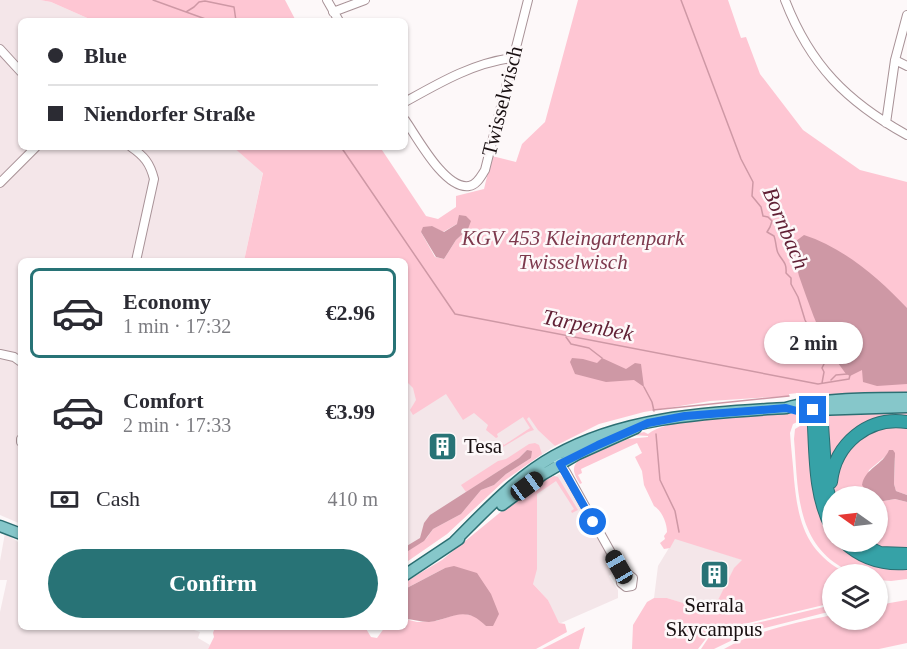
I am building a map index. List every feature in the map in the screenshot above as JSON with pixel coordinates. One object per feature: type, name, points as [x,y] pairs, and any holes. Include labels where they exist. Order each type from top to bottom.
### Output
[{"type":"highway","points":[[817,408],[828,486]]},
{"type":"highway","points":[[817,408],[822,500]]},
{"type":"highway","points":[[831,486],[834,466],[841,451],[850,440],[878,423],[907,422]]},
{"type":"highway","points":[[857,552],[873,560],[907,563]]},
{"type":"highway","points":[[878,552],[907,554]]},
{"type":"main road","points":[[408,573],[453,543],[509,490],[557,460],[613,430],[685,416],[786,408],[797,411],[907,399]]},
{"type":"main road","points":[[817,408],[907,407]]},
{"type":"main road","points":[[0,526],[18,533]]},
{"type":"street","points":[[327,0],[337,18]]},
{"type":"street","points":[[333,12],[365,0]]},
{"type":"street","name":"Twisselwisch","points":[[408,124],[438,167],[452,182],[459,186],[476,183],[485,170],[528,0]]},
{"type":"street","points":[[785,0],[790,15],[823,70],[846,94],[907,135]]},
{"type":"street","points":[[886,123],[896,60],[907,15]]},
{"type":"street","points":[[0,49],[18,69]]},
{"type":"street","points":[[408,100],[466,70],[492,61],[512,58]]},
{"type":"street","points":[[896,60],[907,66]]},
{"type":"street","points":[[0,183],[33,150]]},
{"type":"street","points":[[135,150],[151,165],[154,179],[137,258]]},
{"type":"street","points":[[0,354],[18,360]]},
{"type":"street","points":[[557,460],[619,567]]},
{"type":"shaded area","points":[[0,0],[40,0],[51,2],[87,18],[18,18],[18,150],[237,150],[263,172],[245,258],[18,258],[18,523],[0,515]]},
{"type":"shaded area","points":[[459,215],[466,216],[471,221],[468,229],[456,240],[444,259],[436,257],[421,232],[423,227],[432,226],[444,232],[457,224]]},
{"type":"shaded area","points":[[804,235],[833,248],[860,265],[907,308],[907,384],[877,386],[863,382],[862,370],[850,376],[838,363],[833,362],[832,354],[810,306],[791,249]]},
{"type":"shaded area","points":[[572,358],[597,363],[602,358],[626,369],[635,363],[641,364],[644,387],[634,380],[606,382],[575,374],[570,362]]},
{"type":"shaded area","points":[[408,374],[528,410],[538,420],[555,446],[508,477],[447,534],[408,561]]},
{"type":"shaded area","points":[[527,450],[532,451],[531,458],[506,474],[494,485],[481,490],[461,514],[433,529],[424,541],[408,551],[408,545],[420,538],[424,523],[430,515],[519,458]]},
{"type":"shaded area","points":[[889,450],[895,453],[894,484],[896,491],[907,495],[907,502],[895,499],[888,500],[888,486],[862,485],[870,470]]},
{"type":"shaded area","points":[[559,474],[565,479],[616,570],[609,576],[618,590],[618,598],[561,623],[552,611],[548,600],[533,584],[533,492]]},
{"type":"shaded area","points":[[5,533],[18,542],[18,630],[194,630],[200,632],[198,638],[210,645],[208,649],[0,649],[0,612],[7,580],[0,580],[0,561]]},
{"type":"shaded area","points":[[675,538],[743,560],[734,569],[712,613],[667,598],[654,598],[658,566]]},
{"type":"shaded area","points":[[454,566],[477,573],[491,594],[499,614],[493,626],[486,626],[478,619],[465,614],[429,622],[408,619],[408,587],[445,568]]},
{"type":"green space","points":[[40,0],[285,0],[294,18],[87,18],[51,2]]},
{"type":"green space","name":"KGV 453 Kleingartenpark Twisselwisch","points":[[578,0],[728,0],[741,38],[746,37],[760,74],[803,130],[860,170],[907,182],[907,393],[799,396],[798,393],[789,394],[789,396],[710,401],[644,412],[599,424],[555,446],[538,430],[529,417],[527,419],[534,430],[503,447],[501,441],[504,445],[530,428],[523,417],[497,434],[496,438],[486,430],[488,425],[474,413],[463,420],[446,394],[413,415],[410,410],[416,400],[413,388],[408,383],[408,258],[245,258],[263,173],[236,150],[382,150],[426,216],[438,219],[456,207],[456,196],[484,189],[492,156],[516,162],[522,144],[545,122]],"holes":[[[457,224],[468,229],[456,240],[444,259],[435,257],[421,232],[431,226],[443,232]]]},
{"type":"green space","points":[[907,409],[907,419],[872,423],[830,470],[826,421],[829,416]]},
{"type":"green space","points":[[786,414],[804,414],[808,417],[793,424],[790,433],[796,495],[802,522],[814,546],[832,564],[822,564],[822,605],[711,632],[698,649],[632,649],[633,625],[647,602],[654,598],[667,598],[712,612],[734,568],[742,560],[675,539],[670,548],[664,549],[660,543],[665,539],[666,525],[644,485],[642,471],[635,457],[642,453],[637,443],[581,469],[582,473],[578,475],[582,483],[580,484],[575,474],[575,465],[580,459],[628,439],[648,437],[632,435],[644,432],[648,434],[675,423],[714,418]]},
{"type":"green space","points":[[805,423],[810,425],[822,494],[822,550],[806,525],[801,509],[795,429]]},
{"type":"green space","points":[[907,425],[907,495],[896,491],[895,458],[887,455],[869,470],[865,486],[834,486],[842,454],[870,429]]},
{"type":"green space","points":[[529,444],[539,445],[542,454],[504,481],[447,534],[408,561],[408,551],[427,538],[433,529],[461,514],[481,490],[494,485],[506,474],[531,458],[527,450],[519,458],[466,492],[461,485]]},
{"type":"green space","points":[[554,476],[558,477],[578,510],[572,513],[574,509],[556,481],[537,494],[537,569],[533,584],[548,600],[559,623],[565,624],[567,632],[536,649],[208,649],[214,637],[214,630],[367,630],[371,637],[377,638],[383,630],[408,630],[408,620],[417,622],[436,621],[461,613],[478,617],[486,626],[445,568],[408,587],[408,580],[442,560],[530,488],[545,478],[546,480]]},
{"type":"green space","points":[[895,499],[907,502],[907,549],[888,550],[888,500]]},
{"type":"green space","points":[[862,552],[907,567],[907,579],[888,581],[888,564],[837,564],[824,553]]},
{"type":"green space","points":[[907,600],[907,643],[879,649],[724,649],[763,632],[822,617],[822,630],[888,630],[888,603]]},
{"type":"green space","points":[[822,607],[822,614],[749,632],[714,649],[701,649],[709,637],[719,632]]},
{"type":"green space","points":[[585,627],[579,649],[542,649]]},
{"type":"waterway","name":"Tarpenbek","points":[[153,0],[203,18]]},
{"type":"waterway","name":"Bornbach","points":[[681,0],[741,159],[753,182],[752,196],[761,207],[763,216],[772,221],[767,232],[774,236],[777,251],[785,264],[786,273],[791,278],[791,284],[798,297],[805,320],[826,361],[832,358]]},
{"type":"waterway","name":"Tarpenbek","points":[[186,12],[199,2],[205,1],[234,7],[236,18]]},
{"type":"waterway","name":"Tarpenbek","points":[[343,150],[455,314],[818,384],[849,379],[850,375]]},
{"type":"waterway","points":[[566,337],[571,344],[589,348],[602,358]]},
{"type":"waterway","points":[[822,383],[824,372],[822,368],[825,362]]},
{"type":"waterway","points":[[831,380],[836,375],[847,374]]},
{"type":"waterway","points":[[644,387],[654,411]]},
{"type":"waterway","points":[[653,410],[789,396]]},
{"type":"waterway","points":[[656,434],[660,480],[675,511],[679,532]]},
{"type":"place","name":"Tesa","points":[[443,446]]},
{"type":"place","name":"Serrala Skycampus","points":[[714,574]]},
{"type":"route","points":[[593,522],[560,464],[578,454],[648,423],[674,418],[718,412],[786,408],[797,411],[813,410]]}]
